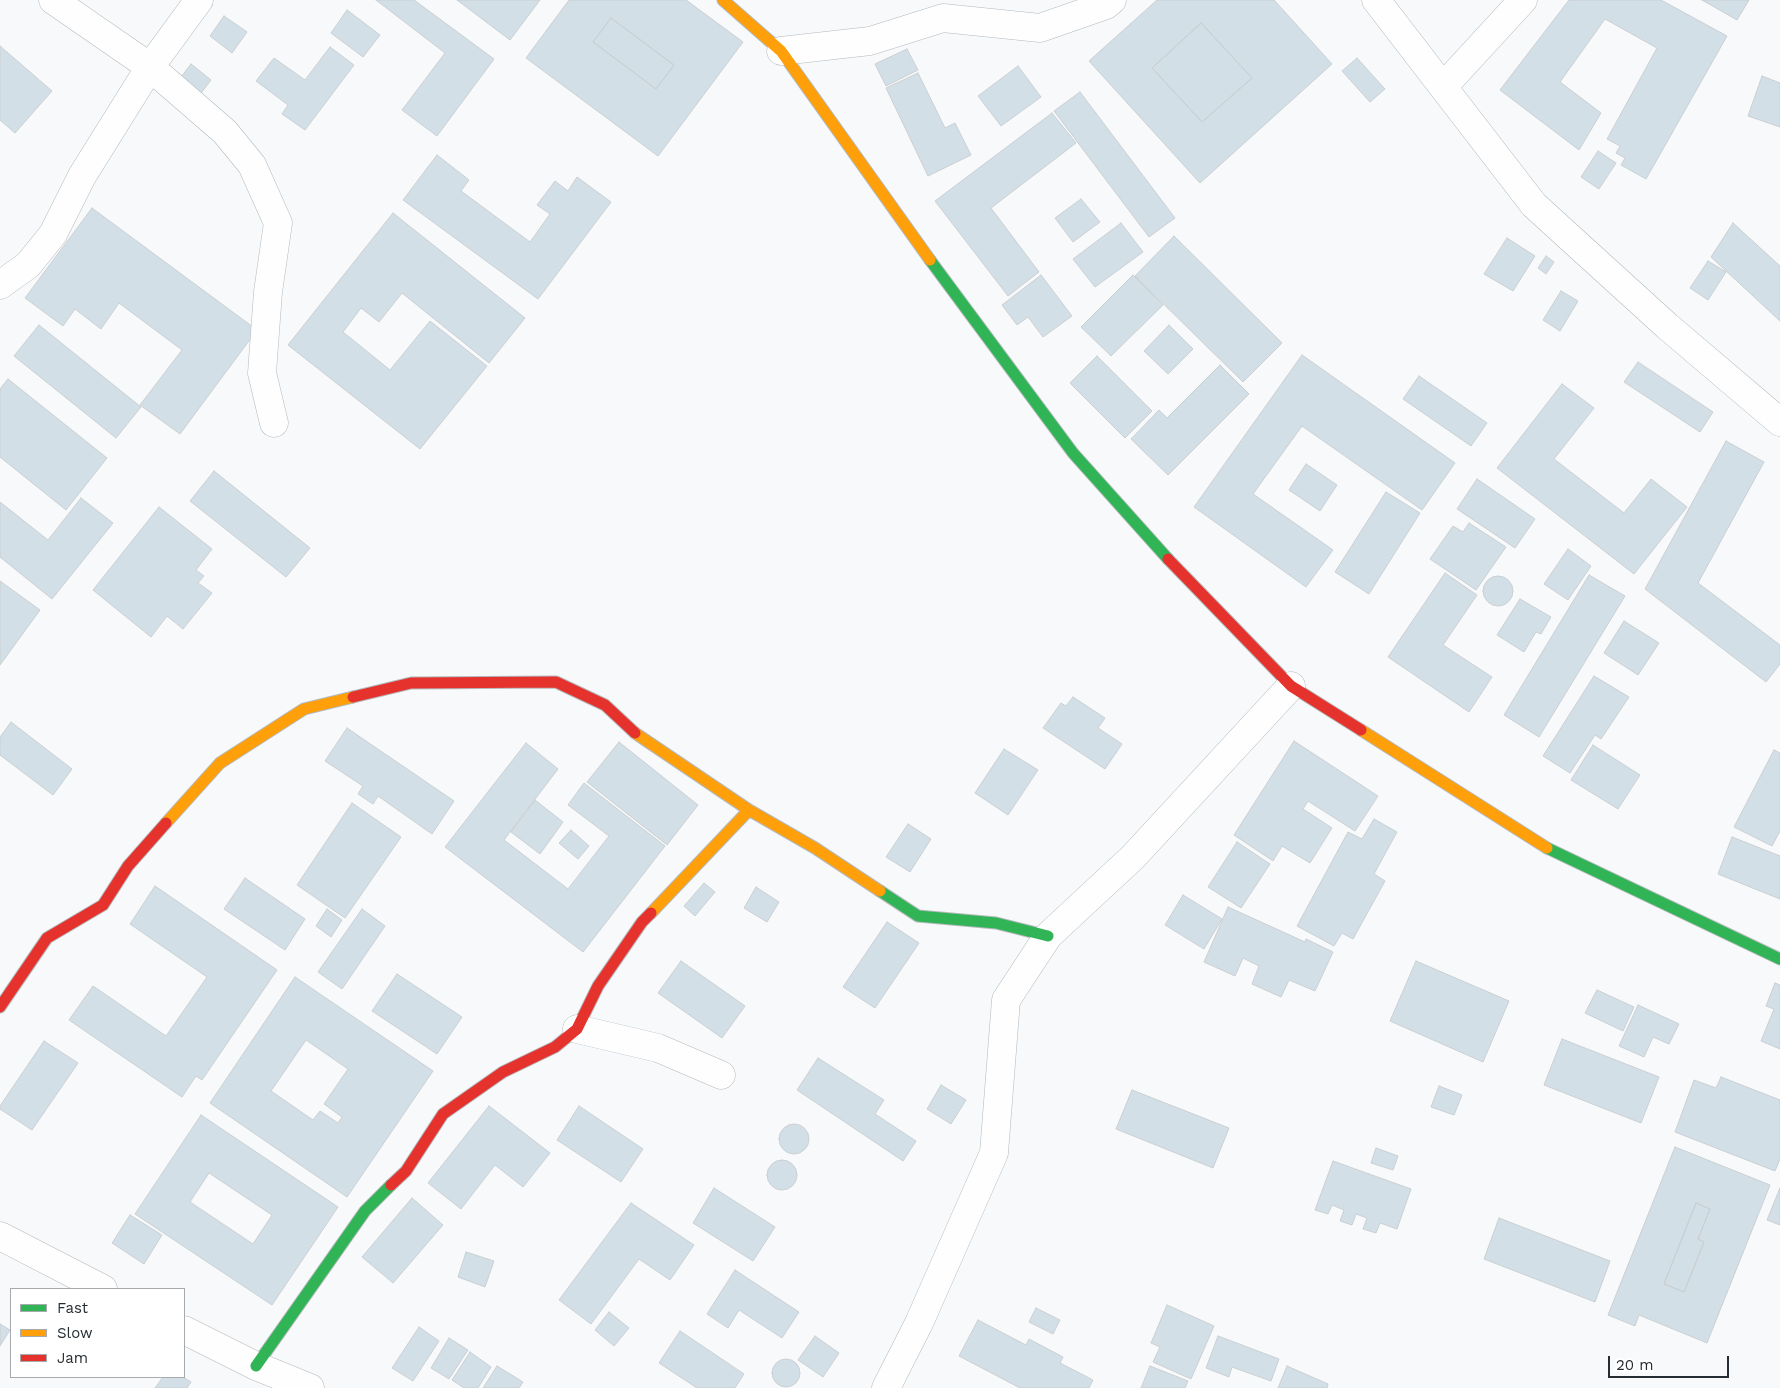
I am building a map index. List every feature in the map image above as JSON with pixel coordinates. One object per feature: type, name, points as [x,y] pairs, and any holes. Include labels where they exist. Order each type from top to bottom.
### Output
[{"type":"street","points":[[53,0],[150,67],[225,132],[252,165],[278,223],[268,292],[262,373],[274,423]]},
{"type":"street","points":[[0,285],[28,265],[53,234],[82,176],[150,67],[200,0]]},
{"type":"street","points":[[723,0],[781,51],[960,303],[1073,453],[1191,585],[1291,686],[1552,851],[1780,959]]},
{"type":"street","points":[[781,51],[870,41],[943,18],[1040,28],[1106,5],[1112,0]]},
{"type":"street","points":[[1376,0],[1534,205],[1667,326],[1780,422]]},
{"type":"street","points":[[1443,87],[1523,0]]},
{"type":"street","points":[[0,1007],[47,938],[103,905],[128,866],[220,762],[304,709],[411,683],[556,682],[605,705],[638,735],[749,810],[816,848],[918,916],[996,922],[1048,936]]},
{"type":"street","points":[[886,1388],[920,1323],[994,1154],[1006,1000],[1048,936],[1133,857],[1291,686]]},
{"type":"street","points":[[256,1366],[365,1211],[406,1171],[443,1114],[503,1072],[555,1046],[578,1029],[598,986],[642,922],[749,810]]},
{"type":"street","points":[[578,1029],[658,1048],[721,1075]]},
{"type":"street","points":[[0,1236],[101,1288]]},
{"type":"street","points":[[185,1330],[256,1366],[310,1388]]},
{"type":"building","points":[[376,0],[414,0],[494,59],[437,136],[402,110],[445,53]]},
{"type":"building","points":[[457,0],[540,0],[510,40]]},
{"type":"building","points":[[569,0],[686,0],[743,42],[658,156],[526,58]],"holes":[[[611,18],[674,65],[656,89],[593,42]]]},
{"type":"building","points":[[1157,0],[1274,0],[1332,64],[1200,183],[1089,61]],"holes":[[[1201,23],[1252,78],[1202,122],[1152,68]]]},
{"type":"building","points":[[1569,0],[1661,0],[1727,36],[1646,179],[1621,165],[1625,158],[1616,153],[1620,146],[1607,139],[1657,48],[1605,19],[1560,82],[1601,113],[1579,150],[1500,90]]},
{"type":"building","points":[[1702,0],[1749,0],[1737,20]]},
{"type":"building","points":[[347,10],[380,35],[363,57],[331,33]]},
{"type":"building","points":[[224,16],[247,32],[232,53],[210,36]]},
{"type":"building","points":[[611,18],[674,65],[656,89],[593,42]]},
{"type":"building","points":[[1201,23],[1252,78],[1202,122],[1152,68]]},
{"type":"building","points":[[0,46],[52,91],[15,133],[0,120]]},
{"type":"building","points":[[330,47],[354,65],[305,130],[282,114],[288,105],[256,81],[274,58],[305,80]]},
{"type":"building","points":[[907,49],[918,70],[886,86],[875,64]]},
{"type":"building","points":[[1357,58],[1385,89],[1370,102],[1342,71]]},
{"type":"building","points":[[191,64],[211,80],[198,97],[178,81]]},
{"type":"building","points":[[1018,66],[1041,97],[1001,126],[978,96]]},
{"type":"building","points":[[918,73],[945,128],[955,123],[971,155],[928,176],[886,88]]},
{"type":"building","points":[[1762,76],[1780,83],[1780,127],[1748,116]]},
{"type":"building","points":[[1080,92],[1175,218],[1149,237],[1054,111]]},
{"type":"building","points":[[1052,113],[1076,143],[991,208],[1039,272],[1008,296],[935,201]]},
{"type":"building","points":[[1598,151],[1616,163],[1599,189],[1581,177]]},
{"type":"building","points":[[437,155],[469,180],[461,191],[530,242],[550,214],[537,205],[555,181],[568,191],[577,177],[611,202],[538,299],[403,200]]},
{"type":"building","points":[[1081,199],[1100,222],[1073,242],[1055,218]]},
{"type":"building","points":[[92,208],[257,330],[180,434],[140,405],[182,350],[119,303],[101,329],[75,309],[63,326],[25,298]]},
{"type":"building","points":[[393,213],[525,318],[489,363],[402,293],[379,322],[361,308],[343,332],[390,370],[430,321],[487,366],[420,449],[288,345]]},
{"type":"building","points":[[1121,223],[1143,252],[1095,287],[1073,259]]},
{"type":"building","points":[[1733,223],[1780,266],[1780,321],[1711,257]]},
{"type":"building","points":[[1174,236],[1282,343],[1243,382],[1135,276]]},
{"type":"building","points":[[1507,238],[1535,256],[1513,291],[1484,274]]},
{"type":"building","points":[[1546,256],[1554,262],[1546,274],[1538,268]]},
{"type":"building","points":[[1708,261],[1726,272],[1708,300],[1690,288]]},
{"type":"building","points":[[1041,275],[1072,316],[1043,337],[1028,317],[1017,325],[1002,305]]},
{"type":"building","points":[[1133,275],[1163,305],[1111,356],[1081,327]]},
{"type":"building","points":[[1561,291],[1578,301],[1560,331],[1543,320]]},
{"type":"building","points":[[39,325],[141,407],[116,438],[14,356]]},
{"type":"building","points":[[1169,325],[1193,349],[1168,374],[1144,351]]},
{"type":"building","points":[[1302,355],[1455,463],[1422,510],[1302,426],[1253,494],[1333,550],[1306,587],[1194,507]]},
{"type":"building","points":[[1097,356],[1152,411],[1125,438],[1070,383]]},
{"type":"building","points":[[1638,362],[1713,412],[1700,432],[1624,382]]},
{"type":"building","points":[[1220,365],[1249,394],[1168,475],[1131,439],[1159,410],[1167,418]]},
{"type":"building","points":[[1419,376],[1487,423],[1471,446],[1403,399]]},
{"type":"building","points":[[8,379],[107,458],[66,510],[0,457],[0,389]]},
{"type":"building","points":[[1562,384],[1594,408],[1554,459],[1624,513],[1651,479],[1687,507],[1634,574],[1497,468]]},
{"type":"building","points":[[1726,441],[1764,462],[1698,583],[1780,645],[1780,664],[1766,682],[1645,589]]},
{"type":"building","points":[[1306,464],[1337,485],[1320,511],[1289,490]]},
{"type":"building","points":[[214,471],[310,548],[286,577],[190,501]]},
{"type":"building","points":[[1477,479],[1535,519],[1515,548],[1457,509]]},
{"type":"building","points":[[1386,492],[1420,513],[1369,594],[1335,572]]},
{"type":"building","points":[[81,498],[113,523],[52,599],[0,557],[0,502],[48,540]]},
{"type":"building","points":[[159,507],[212,549],[196,570],[204,576],[198,583],[212,593],[183,629],[167,616],[151,637],[93,590]]},
{"type":"building","points":[[1469,523],[1506,547],[1476,590],[1430,559],[1453,526],[1463,532]]},
{"type":"building","points":[[1568,549],[1591,566],[1568,600],[1544,584]]},
{"type":"building","points":[[1445,573],[1477,595],[1443,645],[1492,677],[1469,712],[1388,657]]},
{"type":"building","points":[[1589,575],[1625,596],[1539,737],[1504,715]]},
{"type":"building","points":[[1498,576],[1509,580],[1513,591],[1509,602],[1498,606],[1487,602],[1483,591],[1487,580]]},
{"type":"building","points":[[0,581],[40,610],[0,665]]},
{"type":"building","points":[[1520,599],[1551,617],[1541,634],[1536,632],[1524,652],[1497,635]]},
{"type":"building","points":[[1624,621],[1659,643],[1638,675],[1604,653]]},
{"type":"building","points":[[1594,676],[1629,697],[1601,739],[1595,735],[1570,773],[1543,756]]},
{"type":"building","points":[[1073,697],[1105,718],[1098,728],[1122,744],[1105,769],[1043,728],[1061,703],[1066,706]]},
{"type":"building","points":[[11,722],[72,769],[53,795],[0,755],[0,737]]},
{"type":"building","points":[[347,728],[454,801],[432,834],[378,796],[373,804],[358,794],[363,786],[325,761]]},
{"type":"building","points":[[1294,741],[1378,796],[1355,831],[1308,801],[1303,809],[1332,828],[1310,863],[1282,846],[1273,861],[1234,835]]},
{"type":"building","points":[[619,742],[698,805],[667,845],[587,782]]},
{"type":"building","points":[[526,743],[558,769],[504,840],[568,889],[609,836],[568,805],[584,783],[665,846],[583,952],[445,847]]},
{"type":"building","points":[[1593,745],[1640,775],[1618,809],[1571,780]]},
{"type":"building","points":[[1004,749],[1038,770],[1008,815],[975,793]]},
{"type":"building","points":[[1774,750],[1780,753],[1780,831],[1772,846],[1734,827]]},
{"type":"building","points":[[535,800],[563,822],[540,854],[511,832]]},
{"type":"building","points":[[352,803],[401,837],[345,918],[297,885]]},
{"type":"building","points":[[1374,819],[1397,832],[1374,874],[1385,881],[1353,939],[1342,933],[1334,946],[1297,926],[1348,832],[1362,839]]},
{"type":"building","points":[[908,824],[931,839],[910,872],[886,857]]},
{"type":"building","points":[[571,830],[589,846],[578,859],[559,843]]},
{"type":"building","points":[[1732,837],[1780,856],[1780,899],[1718,874]]},
{"type":"building","points":[[1237,842],[1270,864],[1241,908],[1208,887]]},
{"type":"building","points":[[245,878],[305,919],[285,950],[224,909]]},
{"type":"building","points":[[704,883],[715,892],[695,916],[684,906]]},
{"type":"building","points":[[155,886],[277,970],[202,1080],[196,1076],[182,1097],[69,1020],[93,986],[166,1036],[207,977],[130,924]]},
{"type":"building","points":[[756,887],[779,902],[767,922],[744,908]]},
{"type":"building","points":[[1183,895],[1222,919],[1204,949],[1165,925]]},
{"type":"building","points":[[1228,907],[1305,942],[1306,939],[1333,952],[1315,991],[1289,980],[1281,997],[1252,984],[1259,966],[1243,958],[1235,976],[1204,962]]},
{"type":"building","points":[[327,909],[342,920],[331,937],[316,926]]},
{"type":"building","points":[[362,909],[385,926],[342,989],[318,972]]},
{"type":"building","points":[[887,922],[919,943],[875,1008],[843,987]]},
{"type":"building","points":[[681,961],[745,1006],[722,1038],[658,993]]},
{"type":"building","points":[[1416,961],[1509,1001],[1483,1062],[1390,1021]]},
{"type":"building","points":[[397,974],[462,1017],[437,1054],[372,1011]]},
{"type":"building","points":[[295,977],[433,1071],[347,1197],[210,1103]],"holes":[[[306,1040],[348,1069],[324,1104],[342,1117],[338,1123],[320,1111],[313,1120],[271,1091]]]},
{"type":"building","points":[[1775,983],[1780,985],[1780,1049],[1761,1041],[1774,1009],[1766,1006]]},
{"type":"building","points":[[1597,990],[1634,1007],[1623,1031],[1585,1013]]},
{"type":"building","points":[[1638,1005],[1679,1024],[1669,1044],[1653,1037],[1644,1057],[1619,1046]]},
{"type":"building","points":[[1562,1039],[1659,1077],[1641,1123],[1544,1085]]},
{"type":"building","points":[[44,1041],[78,1063],[32,1130],[0,1109],[0,1106]]},
{"type":"building","points":[[818,1058],[884,1100],[875,1114],[916,1141],[903,1161],[797,1090]]},
{"type":"building","points":[[1721,1077],[1780,1100],[1780,1159],[1775,1171],[1675,1132],[1694,1080],[1716,1088]]},
{"type":"building","points":[[941,1085],[966,1100],[951,1124],[927,1109]]},
{"type":"building","points":[[1439,1086],[1462,1095],[1454,1115],[1431,1107]]},
{"type":"building","points":[[1132,1090],[1229,1128],[1213,1168],[1116,1129]]},
{"type":"building","points":[[489,1106],[550,1153],[523,1187],[495,1165],[461,1209],[428,1183]]},
{"type":"building","points":[[579,1106],[643,1149],[621,1182],[557,1140]]},
{"type":"building","points":[[201,1115],[338,1207],[272,1305],[135,1214]],"holes":[[[209,1173],[272,1215],[253,1244],[190,1202]]]},
{"type":"building","points":[[794,1124],[805,1128],[809,1139],[805,1150],[794,1154],[783,1150],[779,1139],[783,1128]]},
{"type":"building","points":[[1675,1147],[1770,1185],[1707,1343],[1639,1315],[1635,1326],[1608,1315]],"holes":[[[1696,1203],[1710,1209],[1698,1239],[1704,1242],[1684,1292],[1664,1284]]]},
{"type":"building","points":[[1376,1148],[1398,1156],[1393,1170],[1371,1163]]},
{"type":"building","points":[[782,1160],[793,1164],[797,1175],[793,1186],[782,1190],[771,1186],[767,1175],[771,1164]]},
{"type":"building","points":[[1333,1161],[1411,1189],[1397,1229],[1380,1223],[1376,1233],[1363,1229],[1367,1218],[1356,1214],[1352,1225],[1340,1221],[1344,1210],[1332,1205],[1328,1214],[1315,1210]]},
{"type":"building","points":[[714,1188],[775,1227],[753,1261],[693,1223]]},
{"type":"building","points":[[1780,1188],[1780,1225],[1767,1220]]},
{"type":"building","points":[[412,1198],[443,1225],[393,1283],[362,1257]]},
{"type":"building","points":[[631,1203],[694,1245],[670,1280],[639,1259],[591,1324],[559,1300]]},
{"type":"building","points":[[1696,1203],[1710,1209],[1698,1239],[1704,1242],[1684,1292],[1664,1284]]},
{"type":"building","points":[[130,1215],[162,1235],[144,1264],[112,1243]]},
{"type":"building","points":[[1499,1218],[1610,1261],[1595,1302],[1484,1259]]},
{"type":"building","points":[[466,1252],[494,1261],[485,1287],[458,1277]]},
{"type":"building","points":[[735,1270],[799,1312],[782,1338],[739,1310],[728,1328],[707,1314]]},
{"type":"building","points":[[1167,1305],[1214,1326],[1191,1379],[1153,1362],[1160,1347],[1151,1343]]},
{"type":"building","points":[[1036,1308],[1060,1320],[1053,1334],[1029,1322]]},
{"type":"building","points":[[609,1312],[629,1328],[614,1346],[595,1330]]},
{"type":"building","points":[[978,1320],[1026,1345],[1029,1339],[1063,1357],[1060,1363],[1093,1380],[1089,1388],[1020,1388],[959,1356]]},
{"type":"building","points":[[0,1324],[10,1330],[0,1346]]},
{"type":"building","points":[[419,1327],[439,1341],[413,1381],[392,1368]]},
{"type":"building","points":[[680,1331],[744,1374],[735,1388],[697,1388],[659,1363]]},
{"type":"building","points":[[815,1336],[839,1353],[823,1377],[798,1360]]},
{"type":"building","points":[[1218,1336],[1279,1359],[1271,1381],[1232,1367],[1229,1377],[1206,1368]]},
{"type":"building","points":[[449,1338],[468,1350],[449,1379],[431,1368]]},
{"type":"building","points":[[470,1352],[491,1367],[478,1388],[464,1388],[452,1380]]},
{"type":"building","points":[[786,1359],[796,1363],[800,1373],[796,1383],[786,1387],[776,1383],[772,1373],[776,1363]]},
{"type":"building","points":[[497,1366],[523,1382],[519,1388],[483,1388]]},
{"type":"building","points":[[1150,1366],[1188,1381],[1185,1388],[1141,1388]]},
{"type":"building","points":[[1287,1366],[1328,1384],[1327,1388],[1278,1388]]},
{"type":"building","points":[[162,1378],[185,1378],[191,1382],[187,1388],[155,1388]]},
{"type":"traffic: fast","points":[[930,260],[1073,453],[1168,559]]},
{"type":"traffic: fast","points":[[1547,848],[1780,959]]},
{"type":"traffic: fast","points":[[880,891],[918,916],[996,923],[1048,936]]},
{"type":"traffic: fast","points":[[256,1366],[365,1211],[391,1185]]},
{"type":"traffic: slow","points":[[723,0],[781,51],[930,260]]},
{"type":"traffic: slow","points":[[166,823],[220,763],[304,709],[353,697]]},
{"type":"traffic: slow","points":[[1361,730],[1547,848]]},
{"type":"traffic: slow","points":[[635,733],[749,810],[815,848],[880,891]]},
{"type":"traffic: slow","points":[[651,913],[749,810]]},
{"type":"traffic: jam","points":[[1168,559],[1291,686],[1361,730]]},
{"type":"traffic: jam","points":[[353,697],[411,683],[556,682],[605,705],[635,733]]},
{"type":"traffic: jam","points":[[0,1007],[47,938],[103,905],[128,866],[166,823]]},
{"type":"traffic: jam","points":[[391,1185],[406,1171],[443,1114],[503,1072],[555,1047],[577,1029],[598,986],[642,922],[651,913]]}]
